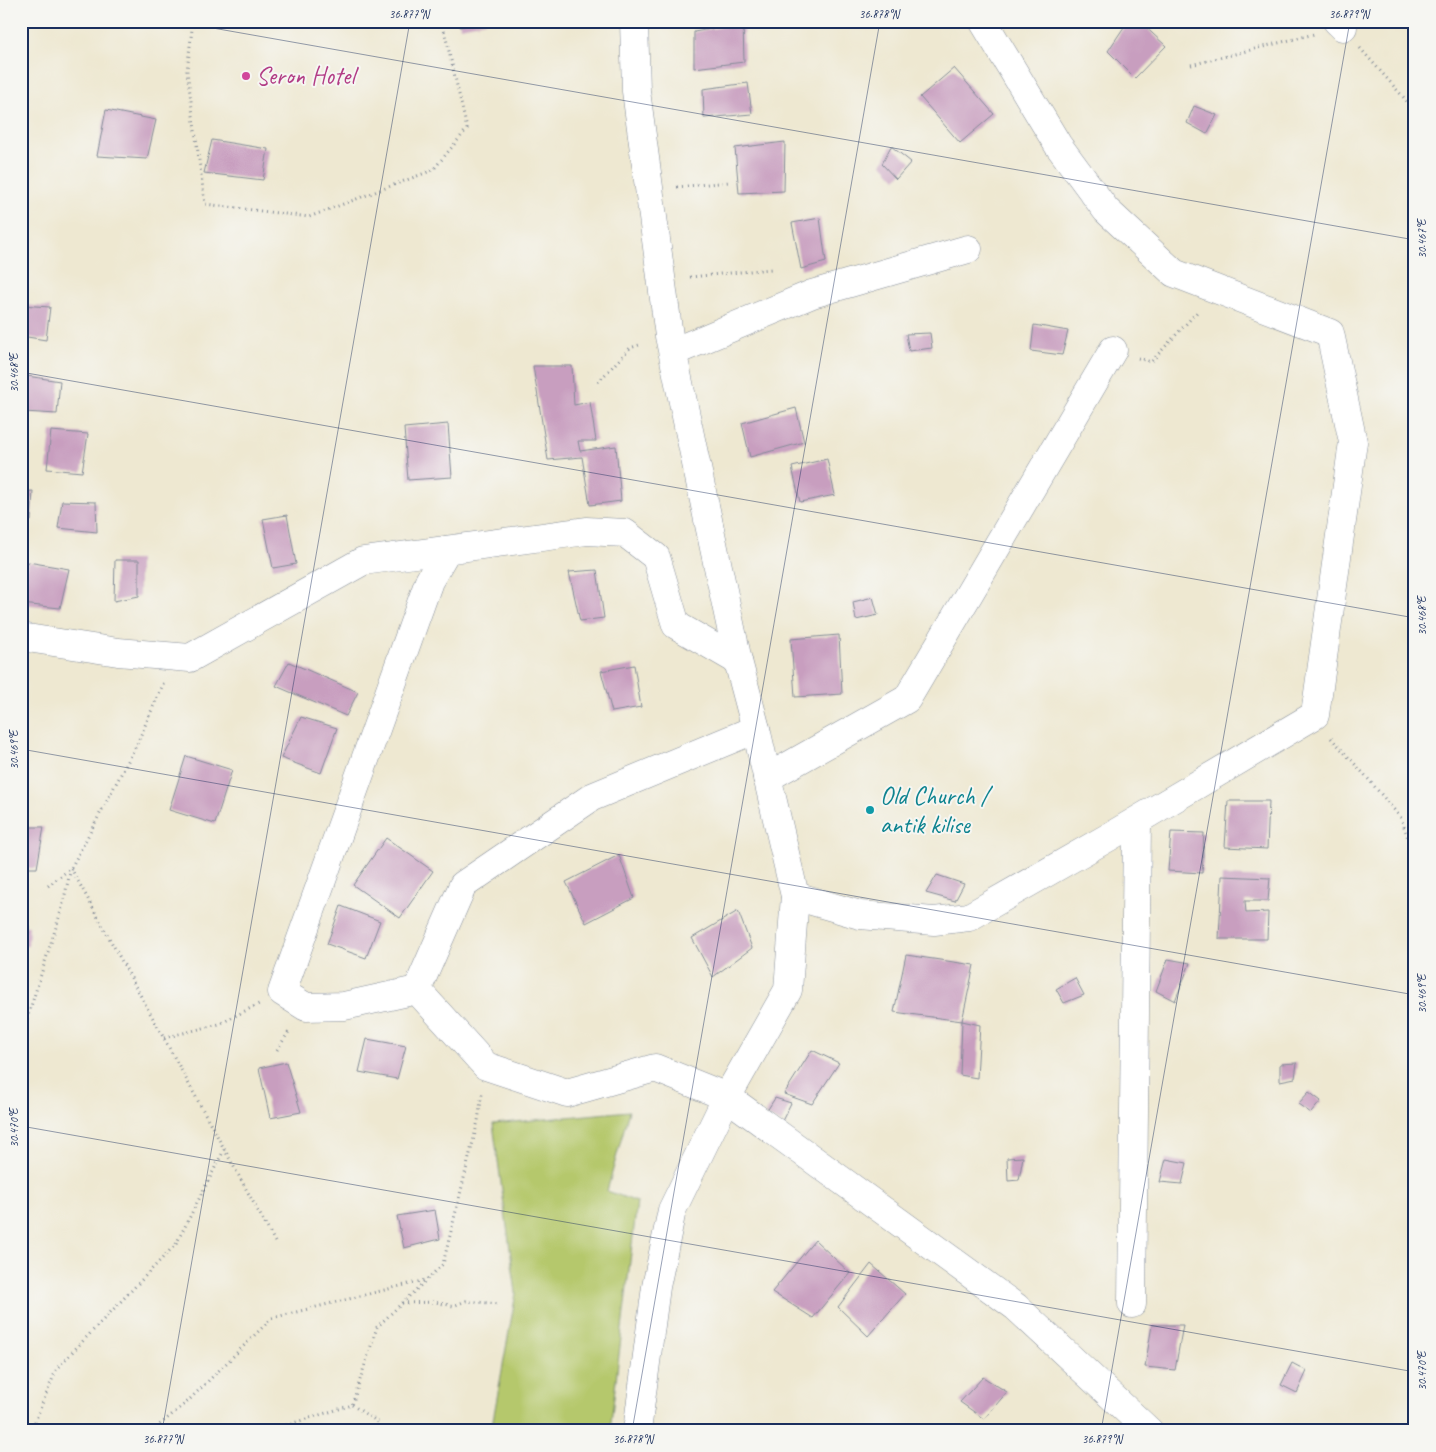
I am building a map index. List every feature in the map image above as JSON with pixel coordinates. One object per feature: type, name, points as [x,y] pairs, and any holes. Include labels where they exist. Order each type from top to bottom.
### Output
[{"type":"street","points":[[634,21],[636,91],[671,344],[738,661],[756,728],[795,896],[788,990],[727,1097],[672,1210],[656,1287],[639,1430]]},
{"type":"street","points":[[795,896],[860,915],[934,921],[969,917],[1137,821],[1315,715],[1352,442],[1330,333],[1174,273],[1106,210],[1058,145],[983,21]]},
{"type":"street","points":[[671,344],[812,294],[968,249]]},
{"type":"street","points":[[767,778],[907,699],[1113,350]]},
{"type":"street","points":[[21,637],[118,652],[190,658],[363,562],[586,531],[625,533],[656,557],[676,625],[738,661]]},
{"type":"street","points":[[417,990],[344,1006],[306,1006],[282,992],[429,581],[447,550]]},
{"type":"street","points":[[417,990],[463,885],[592,796],[756,728]]},
{"type":"street","points":[[1132,1304],[1137,821]]},
{"type":"street","points":[[417,990],[486,1066],[567,1093],[655,1068],[727,1097],[1016,1307],[1148,1431]]},
{"type":"path","points":[[193,21],[187,70],[205,204],[309,217],[434,170],[467,129],[442,21]]},
{"type":"path","points":[[1191,65],[1341,23],[1406,100],[1415,118]]},
{"type":"path","points":[[649,189],[729,182]]},
{"type":"path","points":[[661,280],[771,269]]},
{"type":"path","points":[[1113,350],[1151,362],[1218,290]]},
{"type":"path","points":[[598,382],[630,348],[671,344]]},
{"type":"path","points":[[21,1038],[62,908],[71,868],[136,746],[166,680],[190,658]]},
{"type":"path","points":[[1315,715],[1325,732],[1401,818],[1415,858]]},
{"type":"path","points":[[48,886],[71,868]]},
{"type":"path","points":[[71,868],[275,1242]]},
{"type":"path","points":[[164,1038],[219,1024],[282,992]]},
{"type":"path","points":[[352,1405],[377,1327],[442,1264],[478,1121],[486,1066]]},
{"type":"path","points":[[31,1431],[58,1368],[176,1244],[224,1149]]},
{"type":"path","points":[[152,1431],[186,1403],[272,1318],[426,1280]]},
{"type":"path","points":[[402,1303],[435,1302],[452,1306],[466,1301],[500,1304]]},
{"type":"path","points":[[267,1431],[352,1405]]},
{"type":"path","points":[[352,1405],[378,1422],[376,1431]]},
{"type":"green space","points":[[629,1111],[607,1191],[637,1202],[610,1431],[491,1431],[516,1293],[493,1124]]},
{"type":"building","points":[[459,21],[486,21],[486,22],[460,27]]},
{"type":"building","points":[[1128,21],[1139,21],[1166,46],[1135,78],[1108,51]]},
{"type":"building","points":[[743,23],[744,62],[694,68],[694,32]]},
{"type":"building","points":[[954,68],[994,114],[960,143],[920,97]]},
{"type":"building","points":[[748,83],[752,114],[704,118],[703,89]]},
{"type":"building","points":[[1194,106],[1217,115],[1207,134],[1187,123]]},
{"type":"building","points":[[106,110],[156,120],[147,159],[97,156]]},
{"type":"building","points":[[212,140],[268,149],[263,180],[204,173]]},
{"type":"building","points":[[785,142],[784,191],[739,193],[735,148]]},
{"type":"building","points":[[891,146],[911,162],[896,179],[882,164]]},
{"type":"building","points":[[820,218],[826,262],[801,269],[792,223]]},
{"type":"building","points":[[21,305],[50,307],[46,340],[21,336]]},
{"type":"building","points":[[1034,325],[1068,331],[1062,355],[1031,351]]},
{"type":"building","points":[[930,333],[932,348],[909,351],[906,334]]},
{"type":"building","points":[[533,366],[572,366],[574,405],[590,402],[596,441],[578,441],[580,451],[616,446],[621,501],[590,505],[582,457],[548,460]]},
{"type":"building","points":[[27,376],[60,381],[57,414],[24,412]]},
{"type":"building","points":[[796,408],[804,442],[750,457],[742,423]]},
{"type":"building","points":[[448,424],[452,477],[408,480],[404,428]]},
{"type":"building","points":[[51,431],[88,434],[82,472],[47,469]]},
{"type":"building","points":[[827,459],[835,495],[800,502],[792,467]]},
{"type":"building","points":[[33,491],[31,521],[21,519],[21,492]]},
{"type":"building","points":[[62,501],[96,502],[97,532],[58,528]]},
{"type":"building","points":[[287,515],[296,564],[273,568],[263,519]]},
{"type":"building","points":[[115,560],[139,560],[139,596],[114,601]]},
{"type":"building","points":[[28,562],[69,569],[60,608],[21,604],[21,585]]},
{"type":"building","points":[[597,570],[604,618],[580,621],[569,572]]},
{"type":"building","points":[[873,597],[878,615],[856,620],[853,602]]},
{"type":"building","points":[[839,635],[842,694],[795,697],[791,639]]},
{"type":"building","points":[[289,662],[358,692],[346,716],[276,686]]},
{"type":"building","points":[[634,665],[641,707],[612,712],[601,671]]},
{"type":"building","points":[[301,717],[337,728],[321,773],[281,758]]},
{"type":"building","points":[[186,756],[232,770],[215,824],[169,810]]},
{"type":"building","points":[[1228,801],[1269,801],[1267,849],[1225,847]]},
{"type":"building","points":[[21,827],[44,827],[37,868],[21,868]]},
{"type":"building","points":[[1171,832],[1204,833],[1202,873],[1168,871]]},
{"type":"building","points":[[386,838],[433,871],[400,918],[353,885]]},
{"type":"building","points":[[619,855],[634,898],[586,923],[566,882]]},
{"type":"building","points":[[937,875],[964,884],[955,901],[926,893]]},
{"type":"building","points":[[1222,876],[1270,878],[1268,901],[1245,901],[1246,913],[1268,912],[1267,939],[1219,939]]},
{"type":"building","points":[[341,906],[380,921],[366,958],[327,944]]},
{"type":"building","points":[[738,911],[752,948],[713,977],[692,938]]},
{"type":"building","points":[[21,926],[29,926],[28,946],[21,947]]},
{"type":"building","points":[[906,955],[974,965],[962,1021],[894,1012]]},
{"type":"building","points":[[1168,959],[1190,963],[1175,1001],[1156,991]]},
{"type":"building","points":[[1075,978],[1084,995],[1064,1003],[1056,989]]},
{"type":"building","points":[[962,1021],[980,1025],[977,1078],[960,1075]]},
{"type":"building","points":[[367,1039],[406,1046],[397,1079],[359,1072]]},
{"type":"building","points":[[812,1050],[839,1063],[812,1104],[784,1094]]},
{"type":"building","points":[[286,1062],[301,1112],[270,1118],[259,1068]]},
{"type":"building","points":[[1297,1063],[1295,1078],[1280,1081],[1280,1064]]},
{"type":"building","points":[[1309,1092],[1321,1101],[1311,1113],[1298,1104]]},
{"type":"building","points":[[775,1098],[791,1103],[781,1123],[765,1114]]},
{"type":"building","points":[[1023,1157],[1019,1180],[1008,1181],[1007,1158]]},
{"type":"building","points":[[1166,1159],[1187,1163],[1182,1184],[1160,1182]]},
{"type":"building","points":[[435,1210],[440,1239],[404,1248],[397,1216]]},
{"type":"building","points":[[815,1240],[850,1273],[813,1318],[772,1292]]},
{"type":"building","points":[[871,1264],[905,1294],[868,1336],[838,1307]]},
{"type":"building","points":[[1152,1325],[1183,1325],[1175,1370],[1145,1367]]},
{"type":"building","points":[[1292,1363],[1307,1371],[1297,1393],[1281,1385]]},
{"type":"building","points":[[983,1377],[1007,1392],[984,1419],[960,1402]]},
{"type":"place","name":"Seron Hotel","points":[[246,76]]},
{"type":"place","name":"Old Church / antik kilise","points":[[870,810]]}]
